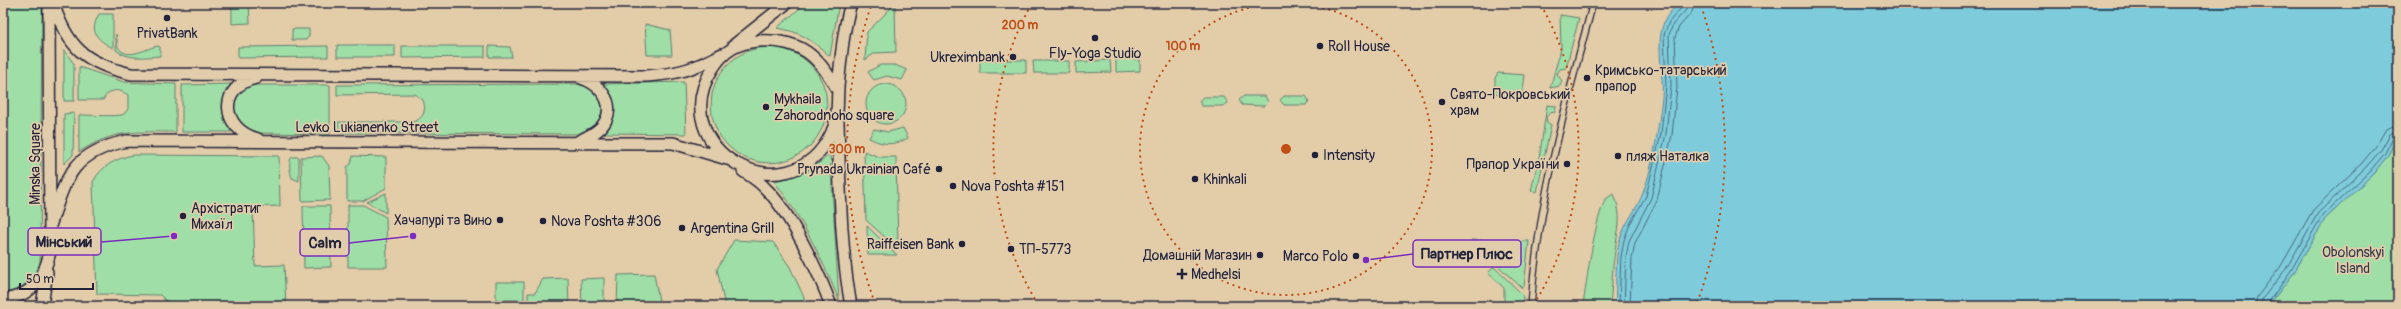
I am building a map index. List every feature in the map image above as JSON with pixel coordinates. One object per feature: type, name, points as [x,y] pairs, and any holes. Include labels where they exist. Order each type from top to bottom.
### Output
[{"type":"main road","name":"Minska Square","points":[[3,300],[25,294],[36,284],[47,268],[50,252],[50,3]]},
{"type":"main road","points":[[53,3],[60,21],[79,52],[104,68],[130,74],[264,76],[674,75],[695,69],[726,51],[787,3]]},
{"type":"main road","points":[[851,3],[843,31],[838,92],[840,216],[844,268],[851,306]]},
{"type":"main road","points":[[831,306],[818,274],[782,208],[766,188],[727,159],[714,145],[702,113],[702,94],[709,73],[726,51],[752,42],[772,40],[792,44],[811,54],[825,68],[838,92]]},
{"type":"main road","points":[[264,76],[251,79],[234,91],[229,101],[228,113],[239,132],[270,142]]},
{"type":"main road","points":[[575,142],[600,129],[608,113],[605,96],[596,85],[576,76]]},
{"type":"main road","points":[[738,166],[774,173],[791,170],[810,161],[824,147],[838,115]]},
{"type":"main road","name":"Levko Lukianenko Street","points":[[50,226],[65,181],[77,165],[94,151],[108,145],[127,141],[673,143],[727,159]]},
{"type":"main road","points":[[42,306],[50,252]]},
{"type":"street","points":[[1531,306],[1538,239],[1546,192],[1558,135],[1593,3]]},
{"type":"green space","points":[[3,3],[42,3],[40,264],[34,275],[26,284],[15,290],[3,293]]},
{"type":"green space","points":[[232,3],[249,3],[250,23],[232,24]]},
{"type":"green space","points":[[806,3],[839,3],[830,56],[800,34],[777,28]]},
{"type":"green space","points":[[895,4],[896,52],[875,53],[865,60],[867,32]]},
{"type":"green space","points":[[99,14],[113,14],[113,48],[98,38],[96,34],[95,26]]},
{"type":"green space","points":[[1560,15],[1579,18],[1566,68],[1560,69],[1557,74],[1562,81],[1560,86],[1550,88],[1561,49]]},
{"type":"green space","points":[[645,24],[670,30],[672,55],[647,55]]},
{"type":"green space","points":[[292,29],[309,29],[309,36],[306,40],[292,40]]},
{"type":"green space","points":[[116,34],[118,47],[122,51],[132,54],[158,46],[160,47],[160,56],[131,57],[120,53],[116,50]]},
{"type":"green space","points":[[337,45],[395,45],[395,57],[337,57]]},
{"type":"green space","points":[[328,46],[328,57],[238,58],[238,47]]},
{"type":"green space","points":[[402,46],[485,46],[485,57],[402,58]]},
{"type":"green space","points":[[489,46],[510,47],[512,57],[489,57]]},
{"type":"green space","points":[[769,47],[791,51],[810,64],[823,83],[827,105],[823,127],[810,146],[791,159],[769,163],[747,159],[728,146],[715,127],[711,105],[715,83],[728,64],[747,51]]},
{"type":"green space","points":[[64,50],[74,64],[74,101],[64,101]]},
{"type":"green space","points":[[1116,59],[1140,59],[1140,71],[1116,72]]},
{"type":"green space","points":[[980,60],[1026,60],[1026,73],[980,73]]},
{"type":"green space","points":[[1110,60],[1111,72],[1076,73],[1076,62]]},
{"type":"green space","points":[[1033,61],[1069,61],[1069,73],[1034,73]]},
{"type":"green space","points":[[880,65],[895,65],[907,70],[902,80],[887,76],[874,80],[868,72]]},
{"type":"green space","points":[[79,67],[124,82],[176,84],[176,132],[126,133],[104,139],[79,152],[79,115],[110,116],[124,114],[128,109],[128,95],[121,91],[114,91],[105,96],[103,100],[79,100]]},
{"type":"green space","points":[[1498,73],[1525,75],[1522,97],[1498,95],[1495,92],[1495,78]]},
{"type":"green space","points":[[684,82],[686,134],[603,133],[610,120],[612,108],[610,96],[603,84]]},
{"type":"green space","points":[[231,84],[227,90],[223,102],[223,114],[231,132],[182,132],[182,85]]},
{"type":"green space","points":[[576,84],[591,88],[600,96],[602,102],[602,115],[600,123],[583,134],[338,133],[338,122],[413,122],[422,117],[425,108],[423,100],[415,94],[337,95],[337,85]]},
{"type":"green space","points":[[882,84],[890,84],[897,87],[903,93],[906,104],[903,115],[897,121],[890,124],[882,124],[875,121],[869,115],[866,108],[866,100],[869,93],[875,87]]},
{"type":"green space","points":[[257,85],[330,85],[330,134],[254,133],[244,130],[232,114],[234,102],[241,91]]},
{"type":"green space","points":[[1244,96],[1265,96],[1268,102],[1264,106],[1242,105],[1239,100]]},
{"type":"green space","points":[[1284,96],[1306,96],[1309,101],[1306,105],[1284,105],[1280,100]]},
{"type":"green space","points":[[1203,97],[1224,97],[1228,103],[1223,106],[1202,106],[1199,101]]},
{"type":"green space","points":[[1547,105],[1556,106],[1555,112],[1550,113],[1546,117],[1547,122],[1551,125],[1537,192],[1531,191],[1540,153]]},
{"type":"green space","points":[[74,113],[73,155],[64,164],[64,114]]},
{"type":"green space","points":[[903,128],[908,138],[903,141],[888,144],[869,138],[874,129],[888,132]]},
{"type":"green space","name":"Obolonskyi Island","points":[[2398,136],[2398,306],[2268,306],[2293,274],[2325,219],[2373,174],[2388,155]]},
{"type":"green space","points":[[864,151],[879,157],[896,157],[898,249],[866,220]]},
{"type":"green space","points":[[830,154],[839,300],[803,224],[774,181],[804,172],[824,160]]},
{"type":"green space","points":[[133,155],[279,156],[280,206],[253,207],[255,266],[284,265],[286,306],[171,306],[160,295],[97,294],[93,182],[100,171],[105,167],[121,158]]},
{"type":"green space","points":[[322,156],[329,166],[330,200],[302,201],[301,157]]},
{"type":"green space","points":[[353,156],[386,157],[386,188],[363,201],[347,201],[347,167],[351,164]]},
{"type":"green space","points":[[292,157],[299,157],[299,181],[291,176],[290,164]]},
{"type":"green space","points":[[386,193],[386,213],[367,202]]},
{"type":"green space","points":[[1614,194],[1617,202],[1619,222],[1613,265],[1610,306],[1583,306],[1598,220],[1606,199]]},
{"type":"green space","points":[[348,205],[363,205],[386,217],[387,267],[348,267]]},
{"type":"green space","points":[[303,206],[330,206],[331,267],[304,268]]},
{"type":"green space","points":[[867,226],[897,255],[868,255]]},
{"type":"green space","points":[[734,240],[773,242],[790,267],[808,306],[725,306],[717,269]]},
{"type":"green space","points":[[1471,240],[1516,241],[1510,246],[1501,245],[1496,251],[1496,258],[1493,261]]},
{"type":"green space","points":[[1522,241],[1529,241],[1524,287],[1522,288],[1496,264],[1499,261],[1507,263],[1512,260],[1513,249]]},
{"type":"green space","points":[[1494,267],[1523,295],[1522,306],[1504,306],[1504,288],[1488,273]]},
{"type":"green space","points":[[654,274],[660,306],[617,306],[618,275]]},
{"type":"green space","points":[[568,278],[569,306],[528,306],[528,293],[535,293],[543,279]]},
{"type":"green space","points":[[604,278],[604,306],[582,306],[581,279]]},
{"type":"green space","points":[[496,282],[524,282],[524,300],[496,300]]},
{"type":"water","points":[[1682,3],[2396,3],[2398,20],[2398,136],[2388,155],[2373,174],[2325,219],[2293,274],[2268,306],[1615,306],[1616,264],[1620,239],[1643,193],[1655,146],[1662,98],[1660,59],[1661,33],[1665,21],[1671,11]]},
{"type":"place","name":"PrivatBank","points":[[167,18]]},
{"type":"place","name":"Fly-Yoga Studio","points":[[1095,38]]},
{"type":"place","name":"Roll House","points":[[1320,46]]},
{"type":"place","name":"Ukreximbank","points":[[1013,57]]},
{"type":"place","name":"Кримсько-татарський прапор","points":[[1587,78]]},
{"type":"place","name":"Свято-Покровський храм","points":[[1442,102]]},
{"type":"place","name":"Mykhaila Zahorodnoho square","points":[[766,107]]},
{"type":"place","name":"Intensity","points":[[1315,155]]},
{"type":"place","name":"пляж Наталка","points":[[1618,156]]},
{"type":"place","name":"Прапор України","points":[[1567,164]]},
{"type":"place","name":"Prynada Ukrainian Café","points":[[939,169]]},
{"type":"place","name":"Khinkali","points":[[1195,179]]},
{"type":"place","name":"Nova Poshta #151","points":[[953,186]]},
{"type":"place","name":"Архістратиг Михаїл","points":[[183,216]]},
{"type":"place","name":"Хачапурі та Вино","points":[[500,220]]},
{"type":"place","name":"Nova Poshta #306","points":[[543,221]]},
{"type":"place","name":"Argentina Grill","points":[[682,228]]},
{"type":"place","name":"Мінський","points":[[174,236]]},
{"type":"place","name":"Calm","points":[[413,236]]},
{"type":"place","name":"Raiffeisen Bank","points":[[962,244]]},
{"type":"place","name":"ТП-5773","points":[[1011,249]]},
{"type":"place","name":"Домашній Магазин","points":[[1260,255]]},
{"type":"place","name":"Marco Polo","points":[[1356,256]]},
{"type":"place","name":"Партнер Плюс","points":[[1366,260]]},
{"type":"place","name":"Medhelsi","points":[[1182,274]]}]
